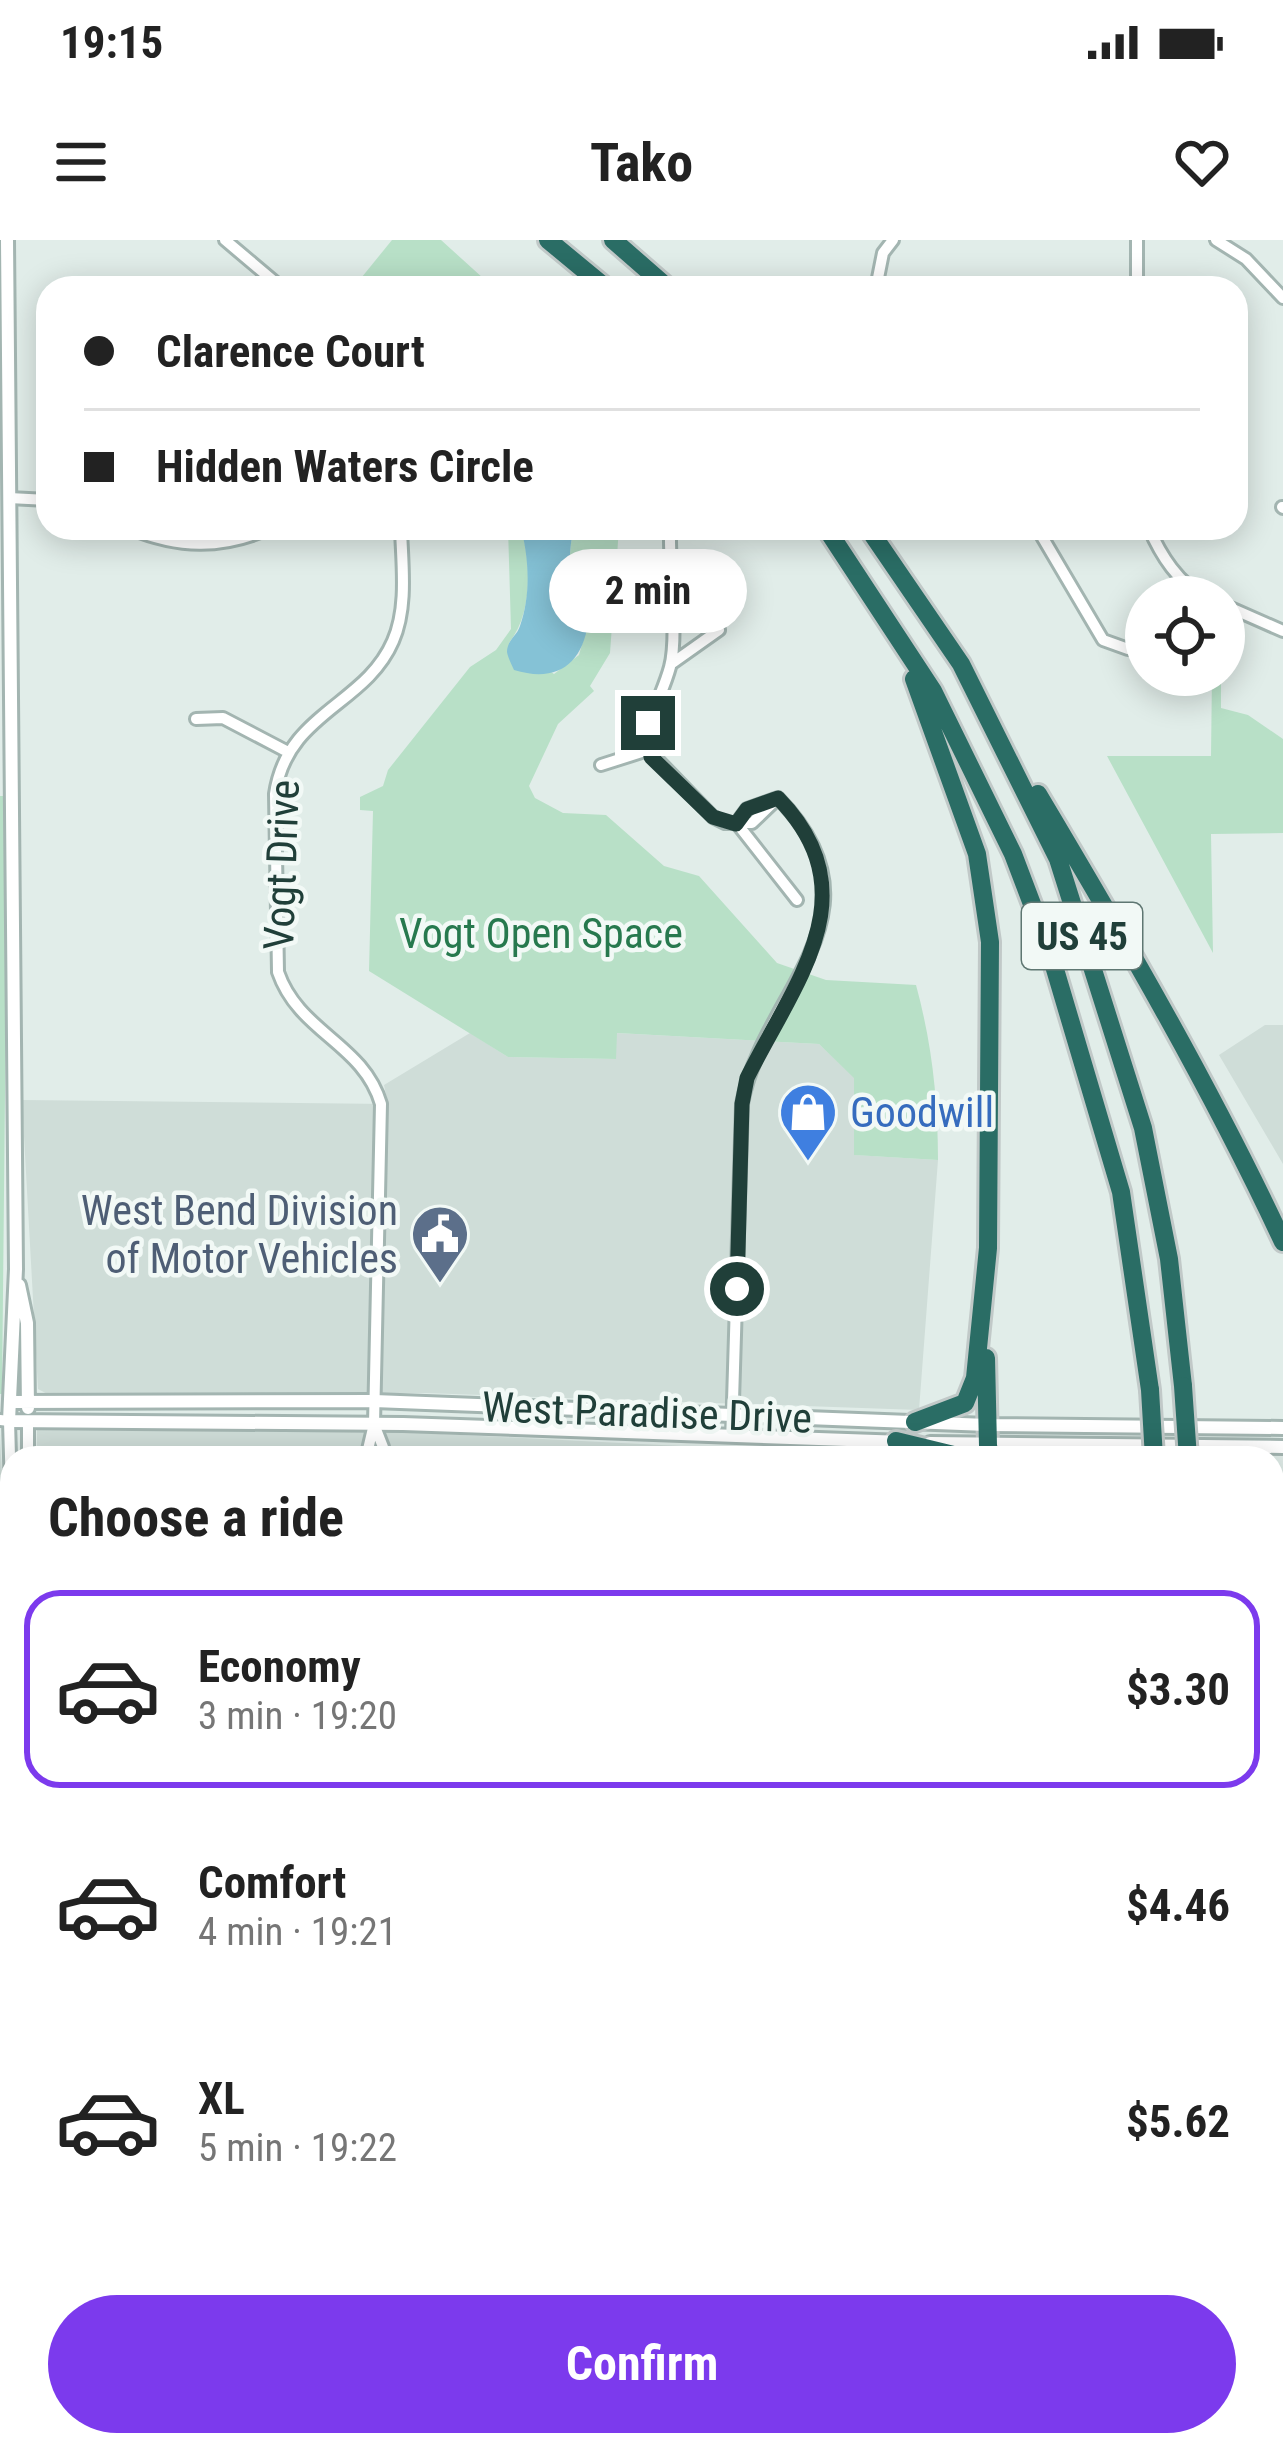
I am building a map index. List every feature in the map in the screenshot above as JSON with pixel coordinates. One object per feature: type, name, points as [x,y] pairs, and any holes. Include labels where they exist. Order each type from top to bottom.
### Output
[{"type":"highway","points":[[548,240],[592,276]]},
{"type":"highway","points":[[613,240],[654,276]]},
{"type":"highway","name":"US 45","points":[[834,540],[933,691],[1013,854],[1049,949],[1121,1192],[1150,1390],[1153,1446]]},
{"type":"highway","name":"US 45","points":[[876,540],[961,664],[1058,860],[1143,1128],[1168,1259],[1187,1446]]},
{"type":"highway","points":[[889,625],[925,703],[963,810],[977,854],[990,941],[989,1443]]},
{"type":"highway","points":[[961,664],[1108,912],[1283,1242]]},
{"type":"highway","points":[[915,1422],[957,1409],[970,1396],[986,1300]]},
{"type":"highway","points":[[896,1442],[914,1446]]},
{"type":"street","points":[[4,1420],[16,1269],[7,240]]},
{"type":"street","points":[[225,240],[268,276]]},
{"type":"street","points":[[878,276],[882,246],[893,240]]},
{"type":"street","points":[[1136,240],[1137,276]]},
{"type":"street","points":[[1216,240],[1246,259],[1283,298]]},
{"type":"street","points":[[9,498],[36,499]]},
{"type":"street","points":[[171,540],[188,545],[213,540]]},
{"type":"street","name":"Vogt Drive","points":[[374,1424],[382,1104],[364,1067],[310,1024],[284,990],[278,972],[275,794],[288,752],[302,730],[360,683],[393,643],[402,592],[401,540]]},
{"type":"street","points":[[1043,540],[1103,640],[1125,648]]},
{"type":"street","points":[[1156,540],[1181,576]]},
{"type":"street","points":[[670,541],[671,664],[648,723],[648,750],[713,817],[747,832],[797,900]]},
{"type":"street","points":[[671,581],[691,587],[719,630],[671,664]]},
{"type":"street","points":[[1245,614],[1282,629]]},
{"type":"street","points":[[196,718],[223,718],[288,752]]},
{"type":"street","points":[[601,764],[648,750]]},
{"type":"street","points":[[732,1434],[742,1104],[747,1078],[805,966],[824,908],[814,849],[794,814],[778,798],[747,809],[736,824]]},
{"type":"street","points":[[16,1269],[28,1323],[28,1446]]},
{"type":"street","name":"West Paradise Drive","points":[[5,1402],[374,1401],[733,1414],[915,1422],[989,1443],[1283,1428]]},
{"type":"street","name":"West Paradise Drive","points":[[4,1420],[374,1424],[1165,1446]]},
{"type":"street","points":[[369,1446],[374,1424]]},
{"type":"street","points":[[374,1424],[383,1446]]},
{"type":"shaded area","points":[[1265,1025],[1283,1025],[1283,1164],[1219,1055]]},
{"type":"shaded area","points":[[470,1033],[508,1057],[615,1059],[616,1033],[819,1044],[854,1077],[855,1155],[938,1160],[919,1410],[424,1393],[51,1396],[38,1389],[22,1100],[388,1104],[384,1085]]},
{"type":"shaded area","points":[[37,1430],[402,1432],[681,1446],[37,1446]]},
{"type":"green space","points":[[392,240],[441,240],[481,276],[363,276]]},
{"type":"green space","name":"Vogt Open Space","points":[[508,540],[523,540],[528,572],[526,603],[509,643],[554,674],[579,655],[588,623],[571,577],[572,540],[618,540],[610,653],[590,686],[594,691],[558,724],[529,786],[535,798],[563,813],[606,815],[664,866],[699,876],[777,963],[826,980],[916,985],[933,1072],[938,1160],[854,1155],[854,1078],[819,1044],[617,1033],[616,1059],[508,1057],[369,971],[373,811],[360,810],[360,797],[383,786],[388,770],[470,667],[496,650],[511,629]]},
{"type":"green space","points":[[1212,696],[1221,696],[1221,708],[1248,715],[1283,739],[1283,833],[1211,834],[1213,953],[1107,756],[1211,756]]},
{"type":"green space","points":[[0,796],[8,796],[2,1394],[0,1394]]},
{"type":"water","points":[[523,540],[572,540],[571,577],[588,623],[580,650],[554,672],[514,670],[508,654],[524,614],[527,564]]},
{"type":"place","name":"Goodwill","points":[[808,1163]]},
{"type":"place","name":"West Bend Division of Motor Vehicles","points":[[440,1285]]},
{"type":"route","points":[[648,723],[651,757],[713,817],[736,824],[747,809],[778,798],[794,814],[814,849],[823,886],[820,930],[747,1078],[742,1104],[737,1289]]}]
